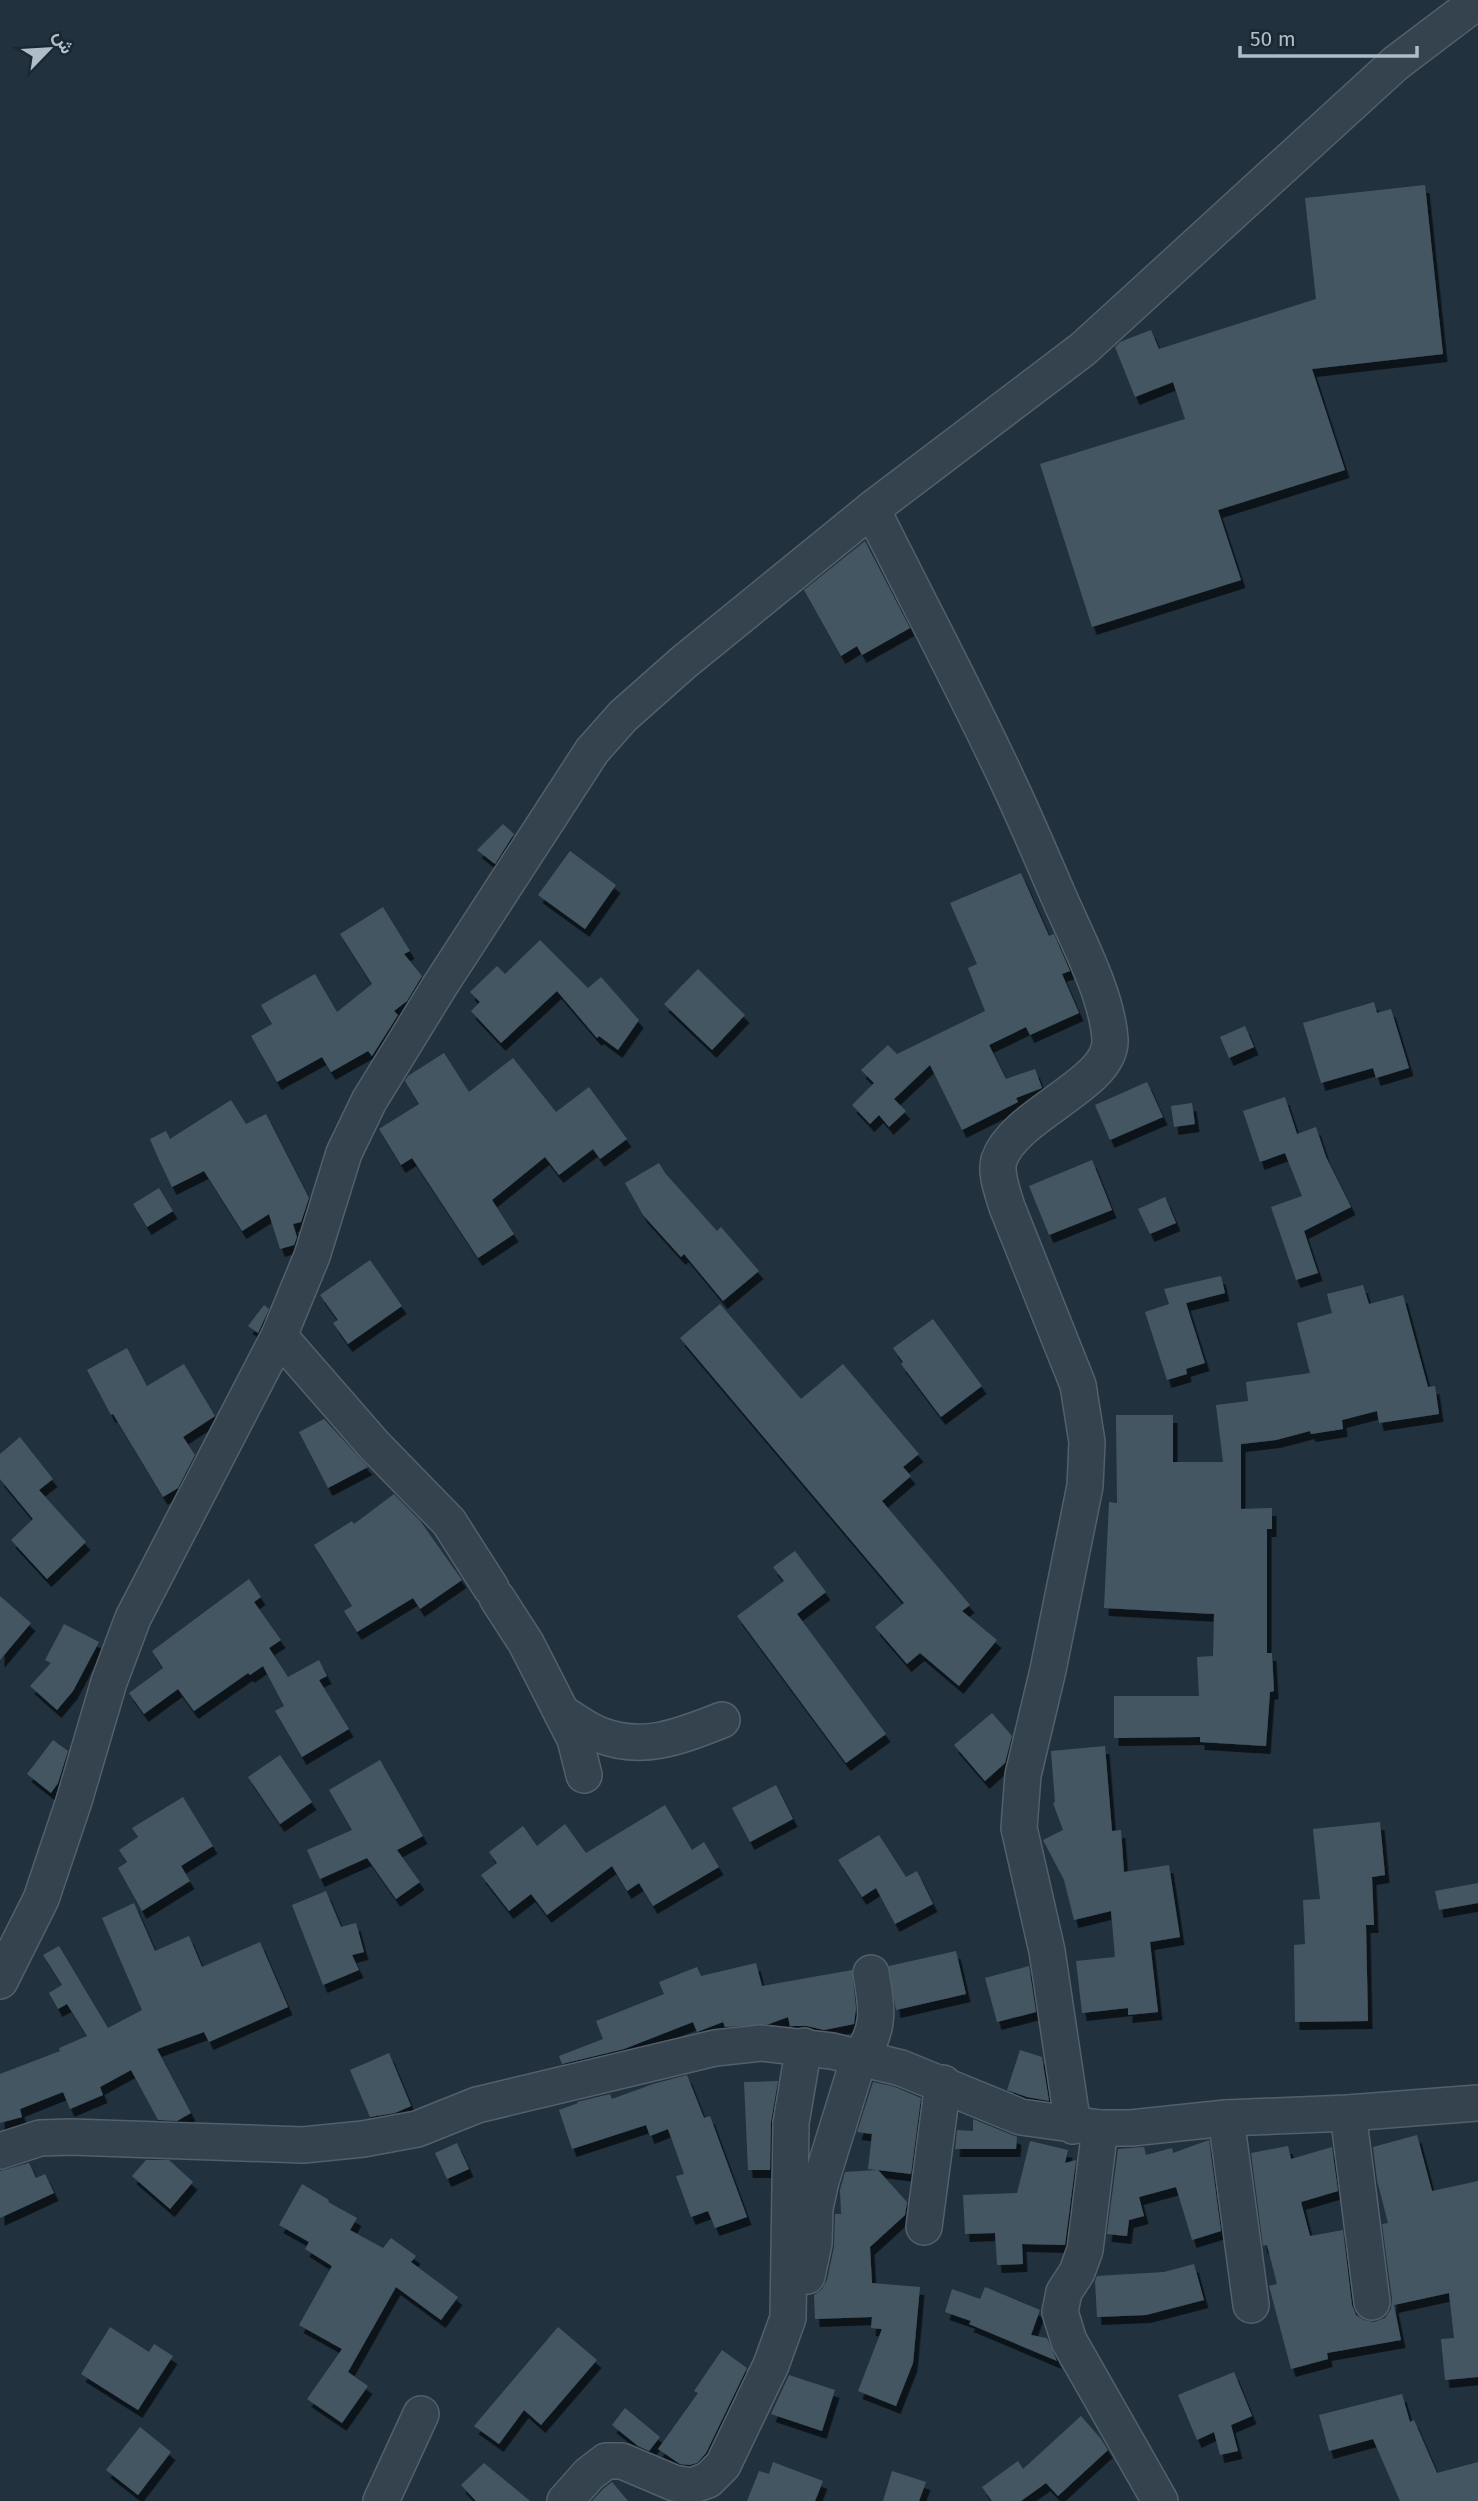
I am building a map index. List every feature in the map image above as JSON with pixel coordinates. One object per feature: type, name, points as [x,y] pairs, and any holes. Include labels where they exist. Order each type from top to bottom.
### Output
[{"type":"street","points":[[0,1981],[41,1899],[74,1801],[109,1682],[132,1618],[279,1336],[312,1256],[344,1153],[369,1101],[446,976],[592,751],[624,716],[684,662],[872,509],[1083,349],[1396,63],[1478,1]]},
{"type":"street","points":[[872,509],[1009,783],[1094,978],[1111,1041],[1106,1059],[1094,1075],[1030,1122],[1011,1141],[999,1161],[1000,1183],[1007,1207],[1077,1385],[1087,1442],[1085,1486],[1048,1670],[1023,1775],[1019,1828],[1087,2127],[1085,2250],[1077,2272],[1064,2292],[1060,2312],[1069,2341],[1160,2501]]},
{"type":"street","points":[[279,1336],[374,1445],[449,1522],[526,1643],[575,1739],[584,1775]]},
{"type":"street","points":[[562,1713],[600,1735],[633,1743],[661,1742],[722,1720]]},
{"type":"street","points":[[565,2501],[589,2474],[606,2461],[622,2461],[674,2483],[691,2486],[708,2480],[723,2465],[771,2365],[788,2318],[806,2281],[814,2244],[815,2208],[821,2181],[859,2058],[871,2043],[875,2029],[876,2001],[871,1973]]},
{"type":"street","points":[[0,2151],[40,2138],[303,2145],[363,2139],[417,2129],[477,2105],[715,2048],[761,2043],[804,2046],[901,2068],[1021,2117],[1087,2127],[1131,2128],[1226,2118],[1348,2113],[1478,2102]]},
{"type":"street","points":[[788,2318],[791,2123],[804,2046]]},
{"type":"street","points":[[924,2227],[943,2084]]},
{"type":"street","points":[[1348,2113],[1372,2302]]},
{"type":"street","points":[[1226,2118],[1251,2305]]},
{"type":"street","points":[[381,2501],[421,2414]]},
{"type":"building","points":[[1425,185],[1443,354],[1312,369],[1345,470],[1218,510],[1241,580],[1092,627],[1040,464],[1185,419],[1173,382],[1135,397],[1115,347],[1120,342],[1151,330],[1159,349],[1316,299],[1305,198]]},
{"type":"building","points":[[865,541],[910,628],[862,655],[857,646],[841,656],[804,590]]},
{"type":"building","points":[[503,824],[514,834],[495,864],[477,850]]},
{"type":"building","points":[[570,851],[616,885],[585,929],[538,895]]},
{"type":"building","points":[[1021,873],[1049,936],[1054,934],[1070,971],[1062,974],[1079,1013],[1030,1035],[1026,1027],[989,1045],[1006,1079],[1035,1069],[1042,1088],[1016,1098],[1018,1102],[962,1130],[930,1065],[894,1099],[906,1111],[889,1127],[879,1115],[870,1124],[852,1105],[874,1083],[861,1070],[888,1045],[897,1054],[985,1011],[968,968],[977,964],[950,903]]},
{"type":"building","points":[[383,907],[410,951],[404,954],[422,976],[407,1001],[394,1011],[398,1015],[372,1056],[368,1051],[331,1072],[322,1057],[277,1082],[251,1036],[272,1024],[261,1005],[315,974],[337,1012],[372,984],[340,934]]},
{"type":"building","points":[[540,940],[588,988],[601,977],[639,1020],[618,1050],[599,1036],[597,1038],[557,991],[501,1043],[471,1011],[480,1002],[470,992],[497,966],[505,974]]},
{"type":"building","points":[[698,969],[745,1015],[712,1050],[664,1004]]},
{"type":"building","points":[[1374,1002],[1377,1013],[1391,1009],[1409,1068],[1376,1078],[1373,1068],[1321,1083],[1303,1023]]},
{"type":"building","points":[[1245,1026],[1254,1047],[1229,1058],[1220,1037]]},
{"type":"building","points":[[444,1053],[469,1092],[513,1058],[556,1112],[589,1087],[627,1139],[600,1159],[593,1149],[559,1175],[545,1157],[492,1200],[514,1234],[478,1258],[412,1158],[401,1165],[379,1129],[419,1104],[405,1081],[408,1076]]},
{"type":"building","points":[[1147,1082],[1163,1117],[1110,1140],[1095,1105]]},
{"type":"building","points":[[1285,1097],[1297,1134],[1316,1127],[1326,1157],[1351,1207],[1304,1231],[1318,1273],[1296,1280],[1271,1207],[1302,1196],[1285,1153],[1260,1162],[1243,1111]]},
{"type":"building","points":[[231,1100],[246,1124],[266,1114],[309,1198],[301,1222],[293,1224],[297,1237],[294,1245],[280,1249],[269,1214],[242,1231],[204,1171],[172,1187],[159,1160],[150,1139],[166,1131],[170,1139]]},
{"type":"building","points":[[1192,1103],[1195,1124],[1174,1127],[1171,1106]]},
{"type":"building","points":[[1092,1160],[1112,1210],[1049,1235],[1029,1186]]},
{"type":"building","points":[[659,1163],[717,1231],[721,1227],[759,1271],[723,1301],[684,1254],[681,1257],[643,1215],[625,1183]]},
{"type":"building","points":[[159,1188],[173,1211],[147,1227],[133,1204]]},
{"type":"building","points":[[1165,1197],[1176,1223],[1150,1234],[1138,1209]]},
{"type":"building","points":[[370,1260],[402,1306],[348,1344],[333,1323],[338,1320],[320,1295]]},
{"type":"building","points":[[1221,1276],[1225,1293],[1186,1303],[1205,1363],[1186,1369],[1187,1374],[1167,1380],[1145,1312],[1169,1304],[1164,1289]]},
{"type":"building","points":[[1363,1285],[1369,1304],[1403,1295],[1428,1387],[1435,1386],[1439,1414],[1379,1423],[1377,1411],[1342,1420],[1343,1429],[1311,1434],[1310,1431],[1276,1440],[1241,1444],[1241,1509],[1272,1508],[1272,1529],[1267,1529],[1267,1653],[1272,1653],[1274,1691],[1270,1692],[1266,1746],[1200,1742],[1200,1737],[1114,1738],[1114,1696],[1199,1696],[1197,1657],[1213,1656],[1214,1614],[1104,1608],[1109,1502],[1117,1503],[1116,1415],[1173,1415],[1173,1462],[1223,1462],[1216,1405],[1248,1401],[1246,1382],[1310,1373],[1297,1323],[1332,1313],[1327,1294]]},
{"type":"building","points":[[720,1304],[801,1399],[843,1364],[919,1454],[903,1467],[911,1476],[882,1501],[970,1605],[962,1611],[997,1640],[959,1686],[920,1653],[907,1664],[875,1627],[904,1603],[680,1338]]},
{"type":"building","points":[[264,1305],[269,1309],[258,1333],[248,1326]]},
{"type":"building","points":[[933,1319],[982,1386],[941,1417],[901,1364],[903,1362],[893,1348]]},
{"type":"building","points":[[127,1348],[147,1386],[184,1364],[215,1416],[183,1437],[195,1455],[178,1488],[163,1497],[113,1414],[111,1415],[87,1370]]},
{"type":"building","points":[[324,1419],[368,1467],[328,1488],[299,1432]]},
{"type":"building","points":[[20,1437],[53,1479],[39,1490],[86,1542],[47,1579],[11,1540],[33,1519],[0,1479],[0,1454]]},
{"type":"building","points":[[394,1494],[421,1522],[462,1580],[420,1609],[413,1598],[357,1632],[344,1611],[352,1606],[314,1545],[352,1521],[354,1524]]},
{"type":"building","points":[[795,1551],[826,1592],[797,1614],[886,1734],[846,1763],[737,1616],[784,1581],[773,1567]]},
{"type":"building","points":[[249,1579],[261,1597],[254,1602],[281,1640],[269,1648],[288,1677],[319,1660],[327,1676],[319,1680],[349,1729],[302,1757],[275,1711],[284,1706],[263,1666],[250,1675],[248,1673],[194,1711],[178,1689],[144,1714],[129,1693],[163,1668],[152,1651]]},
{"type":"building","points":[[0,1596],[31,1623],[0,1660]]},
{"type":"building","points":[[64,1624],[99,1642],[73,1691],[57,1710],[30,1686],[51,1663],[45,1660]]},
{"type":"building","points":[[992,1713],[1012,1736],[1005,1763],[985,1781],[954,1745]]},
{"type":"building","points":[[53,1740],[68,1751],[58,1783],[51,1793],[27,1774]]},
{"type":"building","points":[[1105,1746],[1112,1831],[1121,1830],[1124,1872],[1169,1865],[1180,1937],[1150,1942],[1158,2012],[1128,2015],[1128,2008],[1082,2013],[1076,1961],[1115,1957],[1111,1911],[1074,1920],[1064,1880],[1043,1840],[1063,1830],[1053,1803],[1051,1751]]},
{"type":"building","points":[[280,1755],[312,1802],[280,1824],[248,1777]]},
{"type":"building","points":[[380,1760],[423,1836],[397,1850],[420,1882],[396,1899],[367,1858],[320,1879],[307,1850],[352,1830],[329,1790]]},
{"type":"building","points":[[776,1785],[793,1819],[750,1842],[732,1808]]},
{"type":"building","points":[[183,1797],[213,1846],[181,1866],[190,1881],[142,1911],[118,1868],[127,1862],[119,1850],[138,1837],[132,1828]]},
{"type":"building","points":[[665,1805],[692,1850],[704,1842],[719,1867],[653,1906],[639,1883],[627,1891],[612,1866],[547,1915],[531,1894],[509,1911],[481,1875],[497,1863],[489,1852],[523,1826],[537,1846],[565,1824],[586,1853]]},
{"type":"building","points":[[1380,1822],[1385,1875],[1372,1877],[1374,1925],[1366,1925],[1368,2021],[1295,2022],[1294,1945],[1305,1944],[1303,1900],[1320,1899],[1313,1829]]},
{"type":"building","points":[[879,1835],[906,1877],[917,1871],[933,1904],[895,1924],[876,1888],[862,1897],[838,1860]]},
{"type":"building","points":[[1478,1883],[1478,1903],[1439,1910],[1435,1891]]},
{"type":"building","points":[[326,1891],[341,1927],[356,1923],[364,1952],[352,1955],[359,1970],[323,1985],[292,1905]]},
{"type":"building","points":[[134,1903],[155,1951],[189,1936],[202,1967],[260,1942],[288,2007],[209,2042],[204,2032],[157,2049],[191,2113],[177,2121],[158,2120],[131,2070],[100,2087],[103,2095],[70,2109],[63,2092],[20,2109],[22,2117],[0,2123],[0,2074],[60,2051],[59,2048],[87,2036],[67,2004],[58,2009],[49,1993],[62,1985],[43,1955],[59,1946],[108,2028],[142,2010],[102,1918]]},
{"type":"building","points":[[956,1951],[966,1994],[896,2010],[889,1966]]},
{"type":"building","points":[[756,1963],[762,1986],[852,1970],[856,2008],[854,2024],[824,2030],[790,2026],[788,2017],[769,2024],[725,2027],[723,2022],[697,2032],[693,2022],[624,2049],[562,2064],[559,2056],[603,2039],[596,2021],[664,1994],[659,1982],[697,1967],[701,1976]]},
{"type":"building","points":[[1029,1966],[1036,2012],[997,2022],[985,1978]]},
{"type":"building","points":[[1020,2050],[1042,2057],[1049,2101],[1007,2090]]},
{"type":"building","points":[[389,2053],[411,2106],[395,2113],[370,2117],[350,2070]]},
{"type":"building","points":[[687,2075],[704,2118],[710,2116],[747,2217],[715,2228],[708,2211],[691,2217],[676,2176],[684,2174],[668,2129],[650,2136],[646,2125],[572,2149],[559,2110],[577,2102],[610,2094],[612,2099]]},
{"type":"building","points":[[778,2081],[771,2122],[770,2170],[748,2170],[744,2082]]},
{"type":"building","points":[[873,2082],[895,2087],[921,2098],[911,2174],[878,2170],[907,2202],[905,2215],[870,2247],[872,2283],[920,2287],[913,2363],[896,2406],[858,2391],[882,2329],[871,2328],[872,2317],[815,2319],[814,2295],[822,2289],[827,2280],[834,2247],[835,2214],[841,2214],[840,2190],[845,2172],[877,2170],[868,2169],[872,2134],[857,2132]]},
{"type":"building","points":[[973,2119],[1017,2137],[1016,2149],[955,2149],[957,2130],[973,2131]]},
{"type":"building","points":[[1417,2135],[1432,2191],[1478,2181],[1478,2377],[1445,2380],[1441,2339],[1454,2338],[1449,2293],[1394,2305],[1401,2340],[1327,2353],[1328,2359],[1291,2369],[1269,2286],[1277,2284],[1267,2245],[1263,2246],[1251,2153],[1288,2146],[1291,2159],[1332,2147],[1338,2191],[1301,2202],[1310,2236],[1343,2230],[1352,2305],[1356,2315],[1374,2322],[1385,2318],[1391,2309],[1392,2299],[1382,2224],[1388,2223],[1377,2180],[1373,2147]]},
{"type":"building","points":[[1209,2140],[1221,2231],[1192,2240],[1176,2187],[1139,2197],[1144,2216],[1129,2220],[1127,2236],[1107,2234],[1118,2149],[1144,2147],[1146,2155],[1172,2148],[1173,2153]]},
{"type":"building","points":[[1030,2141],[1068,2150],[1065,2163],[1076,2160],[1065,2245],[1022,2244],[1023,2264],[997,2265],[995,2233],[965,2234],[963,2195],[1017,2193]]},
{"type":"building","points":[[457,2143],[469,2169],[447,2179],[435,2153]]},
{"type":"building","points":[[146,2160],[169,2160],[193,2182],[170,2209],[132,2176]]},
{"type":"building","points":[[29,2163],[36,2178],[45,2174],[54,2193],[0,2218],[0,2171]]},
{"type":"building","points":[[302,2184],[357,2218],[350,2230],[383,2248],[391,2238],[416,2256],[411,2262],[458,2297],[441,2320],[396,2287],[348,2372],[368,2386],[342,2423],[307,2399],[342,2349],[299,2325],[332,2266],[305,2249],[309,2242],[279,2225]]},
{"type":"building","points":[[1194,2264],[1204,2300],[1146,2315],[1097,2317],[1097,2276],[1164,2272]]},
{"type":"building","points":[[985,2287],[1040,2310],[1031,2335],[1047,2338],[1057,2361],[969,2324],[971,2321],[945,2312],[952,2289],[980,2299]]},
{"type":"building","points":[[110,2327],[149,2352],[154,2344],[173,2356],[138,2410],[81,2374]]},
{"type":"building","points":[[558,2327],[597,2360],[541,2425],[524,2410],[499,2444],[474,2426]]},
{"type":"building","points":[[722,2350],[747,2368],[706,2453],[697,2463],[680,2464],[658,2449],[698,2393],[694,2391]]},
{"type":"building","points":[[1234,2372],[1252,2416],[1231,2425],[1238,2451],[1220,2455],[1214,2432],[1197,2440],[1178,2395]]},
{"type":"building","points":[[789,2375],[835,2390],[822,2431],[771,2414]]},
{"type":"building","points":[[1402,2394],[1410,2422],[1414,2420],[1437,2473],[1478,2462],[1478,2501],[1400,2501],[1373,2439],[1329,2451],[1319,2415]]},
{"type":"building","points":[[625,2408],[660,2437],[649,2451],[638,2446],[612,2425]]},
{"type":"building","points":[[1081,2416],[1108,2450],[1058,2496],[1046,2483],[1021,2501],[992,2501],[982,2487],[1018,2461],[1023,2469]]},
{"type":"building","points":[[140,2427],[171,2452],[138,2495],[106,2470]]},
{"type":"building","points":[[773,2462],[823,2481],[815,2501],[747,2501],[759,2471],[769,2474]]},
{"type":"building","points":[[484,2463],[530,2501],[476,2501],[461,2485]]},
{"type":"building","points":[[892,2471],[926,2482],[919,2501],[883,2501]]},
{"type":"building","points":[[612,2482],[628,2501],[592,2501],[603,2489]]}]
